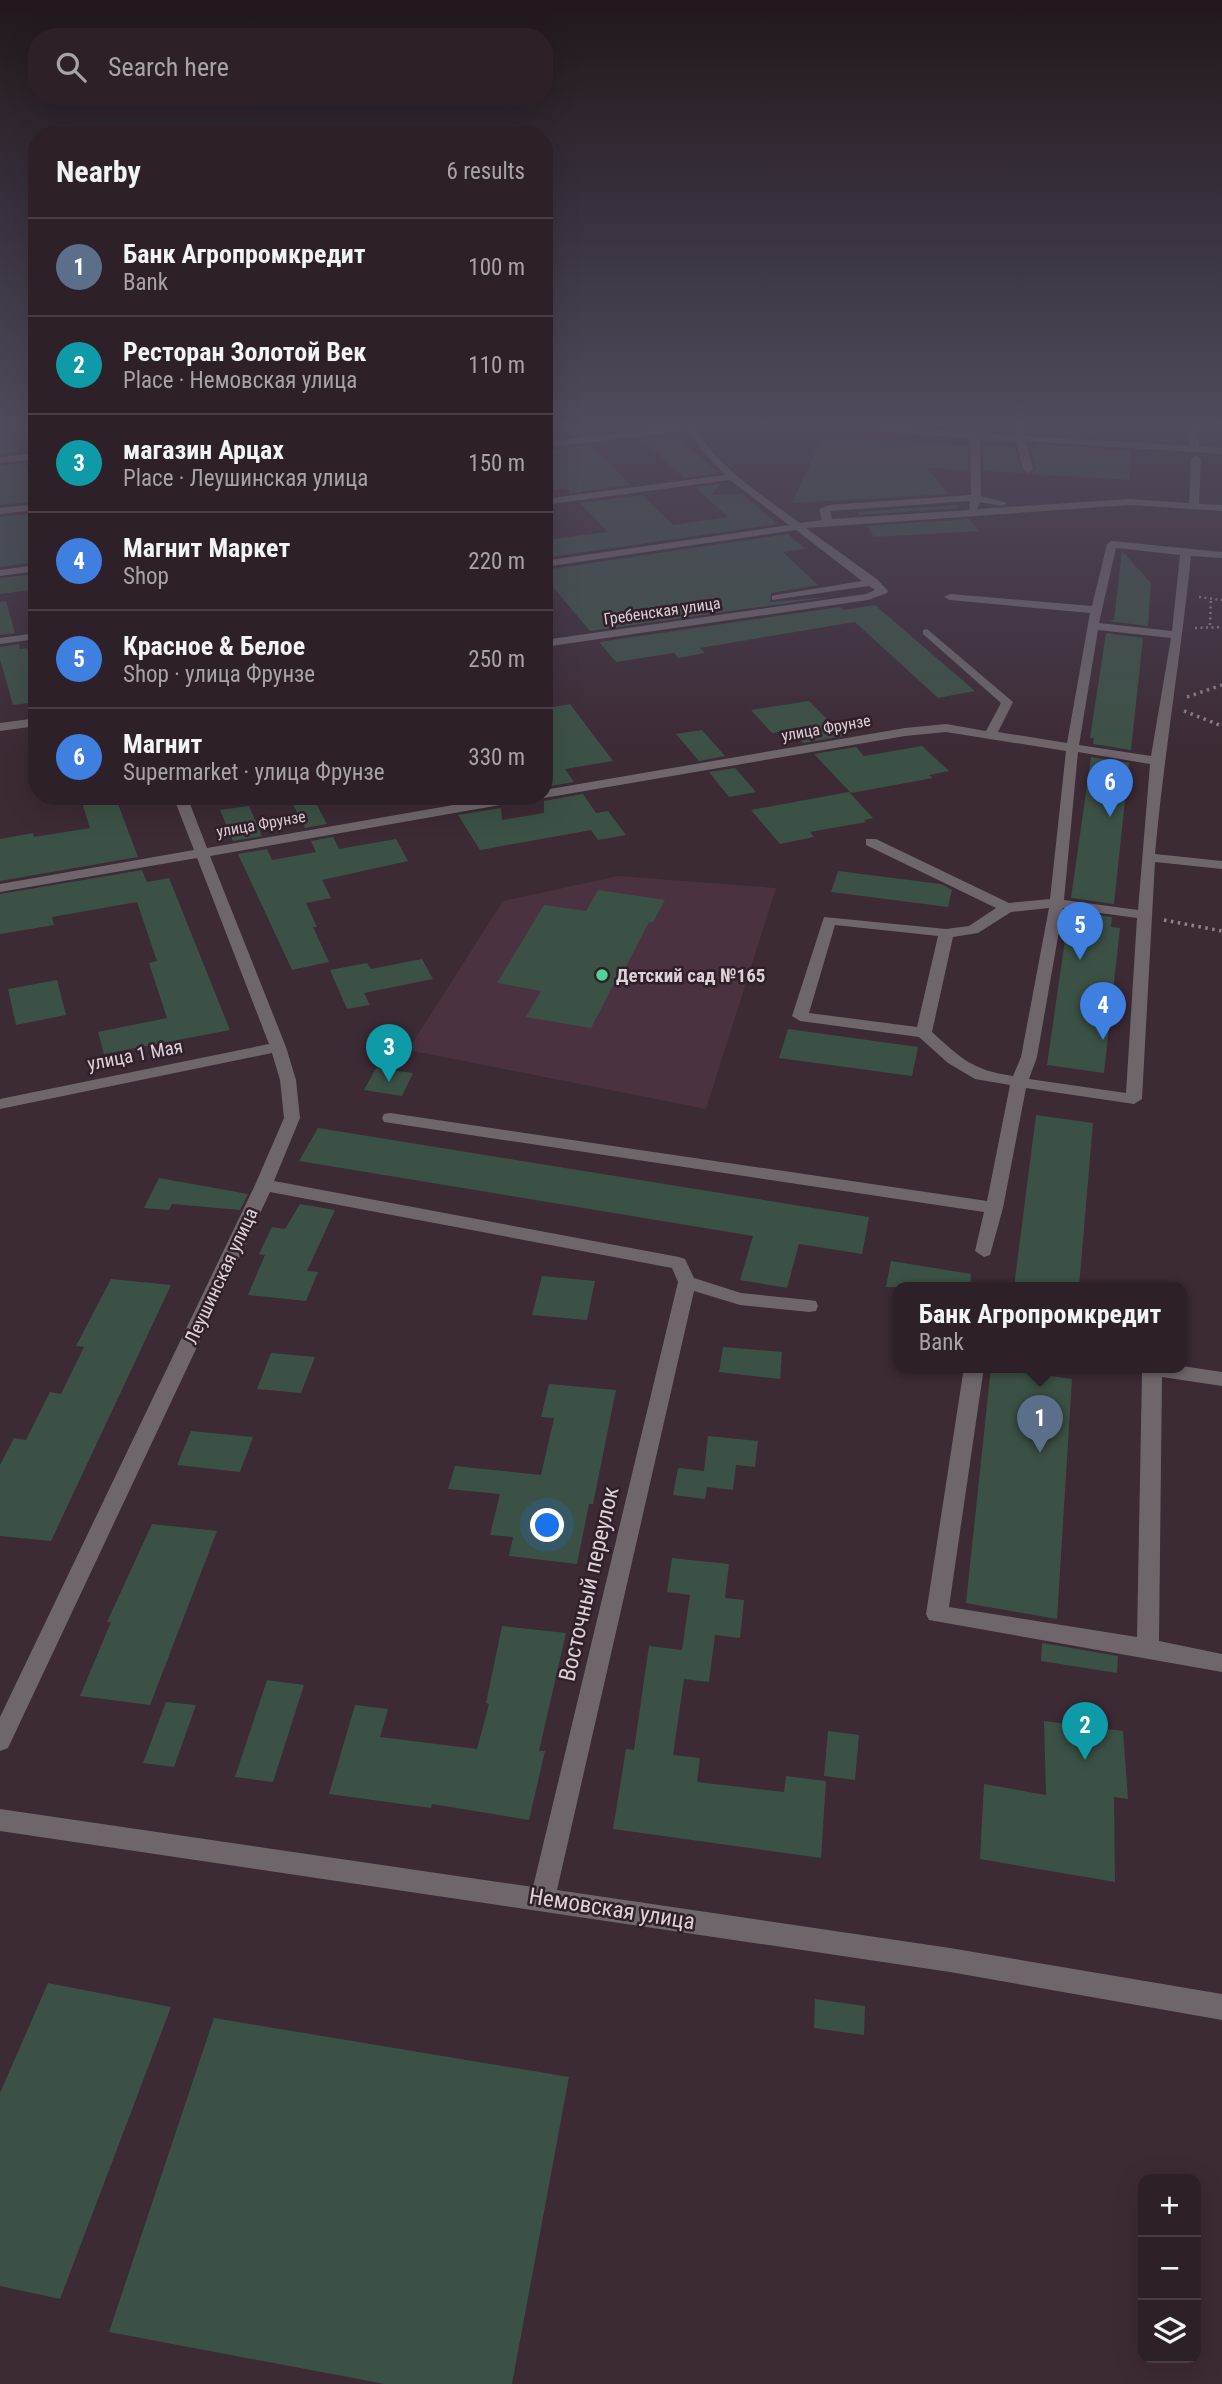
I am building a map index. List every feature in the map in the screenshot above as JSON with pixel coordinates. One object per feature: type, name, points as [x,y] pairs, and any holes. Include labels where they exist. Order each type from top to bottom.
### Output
[{"type":"street","points":[[553,563],[748,535]]},
{"type":"street","points":[[809,535],[874,582]]},
{"type":"street","points":[[984,1251],[1019,1082],[1028,1056],[1057,903],[1072,750],[1096,610],[1112,544],[1222,555]]},
{"type":"street","points":[[1145,915],[1057,903],[1007,908],[973,930],[946,933],[829,920],[800,1016],[924,1032],[954,1060],[981,1076],[1134,1099],[1145,915],[1148,857],[1157,761],[1177,635],[1186,552]]},
{"type":"street","points":[[0,573],[28,569]]},
{"type":"street","name":"Гребенская улица","points":[[553,633],[874,582],[883,592],[867,597],[553,643]]},
{"type":"street","points":[[950,597],[1096,610]]},
{"type":"street","points":[[1093,626],[1177,635]]},
{"type":"street","points":[[927,632],[1007,702],[991,733]]},
{"type":"street","points":[[0,641],[28,637]]},
{"type":"street","points":[[0,727],[28,723]]},
{"type":"street","name":"улица Фрунзе","points":[[553,792],[905,732],[946,728],[991,733],[1072,750],[1157,761]]},
{"type":"street","name":"Леушинская улица","points":[[0,1741],[264,1185],[292,1118],[288,1080],[278,1048],[184,805]]},
{"type":"street","name":"улица Фрунзе","points":[[0,887],[477,805]]},
{"type":"street","points":[[871,842],[1007,908]]},
{"type":"street","points":[[1148,857],[1222,865]]},
{"type":"street","points":[[924,1032],[946,933]]},
{"type":"street","name":"улица 1 Мая","points":[[0,1104],[278,1048]]},
{"type":"street","points":[[390,1118],[994,1208]]},
{"type":"street","points":[[264,1185],[679,1263],[687,1282],[740,1299],[809,1306]]},
{"type":"street","name":"Восточный переулок","points":[[543,1898],[687,1282]]},
{"type":"street","points":[[973,1373],[937,1614],[1149,1648],[1222,1663]]},
{"type":"street","points":[[1148,1373],[1149,1648]]},
{"type":"street","points":[[1182,1373],[1222,1379]]},
{"type":"street","name":"Немовская улица","points":[[0,1821],[543,1898],[950,1960],[1222,2007]]},
{"type":"path","points":[[1210,625],[1211,598]]},
{"type":"path","points":[[1166,703],[1222,685]]},
{"type":"path","points":[[1166,703],[1222,726]]},
{"type":"path","points":[[1145,915],[1222,931]]},
{"type":"shaded area","name":"Детский сад №165","points":[[618,876],[776,888],[706,1109],[408,1050],[503,901]]},
{"type":"building","points":[[0,535],[28,535],[28,563],[0,567]]},
{"type":"building","points":[[582,535],[700,535],[553,557],[553,539]]},
{"type":"building","points":[[789,535],[805,549],[783,552],[818,585],[771,593],[770,602],[830,597],[590,631],[553,587],[553,569]]},
{"type":"building","points":[[1122,551],[1151,583],[1148,626],[1107,621],[1114,620]]},
{"type":"building","points":[[28,575],[28,590],[0,594],[0,578]]},
{"type":"building","points":[[6,601],[15,633],[0,635],[0,602]]},
{"type":"building","points":[[875,605],[975,691],[938,698],[855,622],[700,648],[705,653],[678,658],[674,653],[616,662],[599,642],[840,607],[844,610]]},
{"type":"building","points":[[1106,633],[1143,638],[1131,750],[1093,744],[1094,738],[1090,738]]},
{"type":"building","points":[[19,644],[20,649],[27,648],[28,703],[13,705],[0,659],[0,647]]},
{"type":"building","points":[[809,701],[844,736],[803,743],[791,730],[772,733],[751,710]]},
{"type":"building","points":[[570,704],[613,761],[565,769],[574,782],[553,786],[553,707]]},
{"type":"building","points":[[702,730],[725,756],[699,761],[676,734]]},
{"type":"building","points":[[922,746],[949,771],[929,775],[933,778],[851,793],[814,754],[856,747],[864,756]]},
{"type":"building","points":[[1091,757],[1129,763],[1114,904],[1071,898]]},
{"type":"building","points":[[735,768],[756,792],[729,797],[709,772]]},
{"type":"building","points":[[849,792],[873,818],[864,820],[866,822],[810,832],[814,837],[780,844],[751,810]]},
{"type":"building","points":[[583,794],[596,813],[608,811],[626,835],[598,840],[591,830],[480,850],[458,815],[501,808],[502,820],[544,813],[544,805],[553,805],[553,799]]},
{"type":"building","points":[[83,805],[118,805],[138,857],[0,881],[0,839],[33,833],[34,837],[90,828]]},
{"type":"building","points":[[294,805],[317,805],[327,824],[305,828]]},
{"type":"building","points":[[249,806],[262,836],[233,841],[220,810]]},
{"type":"building","points":[[333,837],[339,849],[396,839],[408,861],[322,880],[331,898],[306,903],[317,927],[313,927],[329,962],[292,970],[238,854],[267,849],[272,860],[316,852],[311,841]]},
{"type":"building","points":[[142,870],[147,882],[169,878],[230,1030],[104,1054],[98,1032],[167,1018],[149,963],[157,961],[137,902],[52,917],[54,925],[0,934],[0,894]]},
{"type":"building","points":[[838,871],[941,884],[952,890],[948,907],[831,892]]},
{"type":"building","points":[[598,890],[665,900],[653,922],[649,922],[591,1028],[526,1017],[541,991],[497,983],[544,905],[586,911]]},
{"type":"building","points":[[1069,912],[1112,917],[1111,927],[1120,928],[1104,1073],[1047,1065]]},
{"type":"building","points":[[422,959],[433,979],[364,993],[370,1005],[347,1009],[330,970],[367,963],[371,969]]},
{"type":"building","points":[[57,980],[66,1015],[16,1025],[8,989]]},
{"type":"building","points":[[788,1029],[918,1047],[912,1076],[779,1058]]},
{"type":"building","points":[[376,1068],[413,1073],[402,1096],[364,1090]]},
{"type":"building","points":[[1036,1115],[1093,1123],[1079,1282],[1015,1282]]},
{"type":"building","points":[[318,1128],[869,1217],[862,1254],[799,1244],[787,1288],[740,1280],[753,1236],[299,1161]]},
{"type":"building","points":[[159,1178],[248,1194],[240,1210],[172,1204],[169,1210],[144,1208]]},
{"type":"building","points":[[300,1204],[335,1210],[307,1271],[318,1272],[306,1301],[248,1295],[265,1255],[259,1254],[272,1227],[285,1229]]},
{"type":"building","points":[[891,1261],[971,1274],[970,1282],[893,1282],[893,1287],[886,1287]]},
{"type":"building","points":[[542,1276],[595,1281],[587,1320],[532,1315]]},
{"type":"building","points":[[111,1279],[171,1285],[51,1541],[0,1536],[0,1465],[14,1438],[26,1440],[50,1392],[61,1394],[84,1347],[76,1346]]},
{"type":"building","points":[[723,1347],[782,1352],[780,1379],[719,1372]]},
{"type":"building","points":[[271,1353],[315,1357],[301,1393],[257,1389]]},
{"type":"building","points":[[990,1373],[1032,1373],[1072,1379],[1057,1619],[966,1603]]},
{"type":"building","points":[[549,1384],[616,1390],[593,1504],[589,1504],[577,1564],[509,1556],[513,1537],[490,1535],[500,1494],[448,1489],[455,1466],[541,1475],[554,1418],[541,1417]]},
{"type":"building","points":[[191,1431],[253,1437],[240,1472],[177,1465]]},
{"type":"building","points":[[708,1436],[758,1441],[755,1467],[736,1465],[733,1490],[707,1487],[705,1499],[673,1495],[678,1468],[704,1471]]},
{"type":"building","points":[[152,1524],[217,1531],[150,1705],[80,1696],[111,1622],[107,1622]]},
{"type":"building","points":[[672,1558],[729,1564],[725,1598],[744,1600],[740,1638],[715,1635],[709,1682],[684,1679],[673,1755],[700,1758],[697,1782],[784,1792],[786,1776],[826,1781],[821,1858],[613,1829],[626,1749],[634,1750],[649,1646],[682,1650],[690,1595],[667,1592]]},
{"type":"building","points":[[502,1626],[566,1633],[539,1751],[545,1751],[529,1820],[432,1804],[431,1808],[329,1794],[355,1705],[388,1709],[380,1737],[477,1749],[489,1704],[486,1703]]},
{"type":"building","points":[[1042,1643],[1118,1656],[1117,1673],[1041,1661]]},
{"type":"building","points":[[267,1680],[304,1685],[273,1782],[235,1777]]},
{"type":"building","points":[[166,1702],[196,1705],[174,1767],[143,1763]]},
{"type":"building","points":[[1044,1721],[1123,1731],[1128,1799],[1114,1797],[1115,1882],[980,1859],[984,1784],[1046,1795]]},
{"type":"building","points":[[828,1731],[859,1735],[855,1780],[824,1776]]},
{"type":"building","points":[[48,1983],[171,2007],[60,2299],[0,2286],[0,2093]]},
{"type":"building","points":[[815,1999],[865,2006],[864,2035],[814,2028]]},
{"type":"building","points":[[214,2018],[569,2077],[512,2384],[385,2384],[109,2332]]},
{"type":"place","name":"Магнит","points":[[1110,817]]},
{"type":"place","name":"Красное & Белое","points":[[1080,960]]},
{"type":"place","name":"Детский сад №165","points":[[602,975]]},
{"type":"place","name":"Магнит Маркет","points":[[1103,1040]]},
{"type":"place","name":"магазин Арцах","points":[[389,1082]]},
{"type":"place","name":"Банк Агропромкредит","points":[[1040,1453]]},
{"type":"place","name":"Ресторан Золотой Век","points":[[1085,1760]]}]
